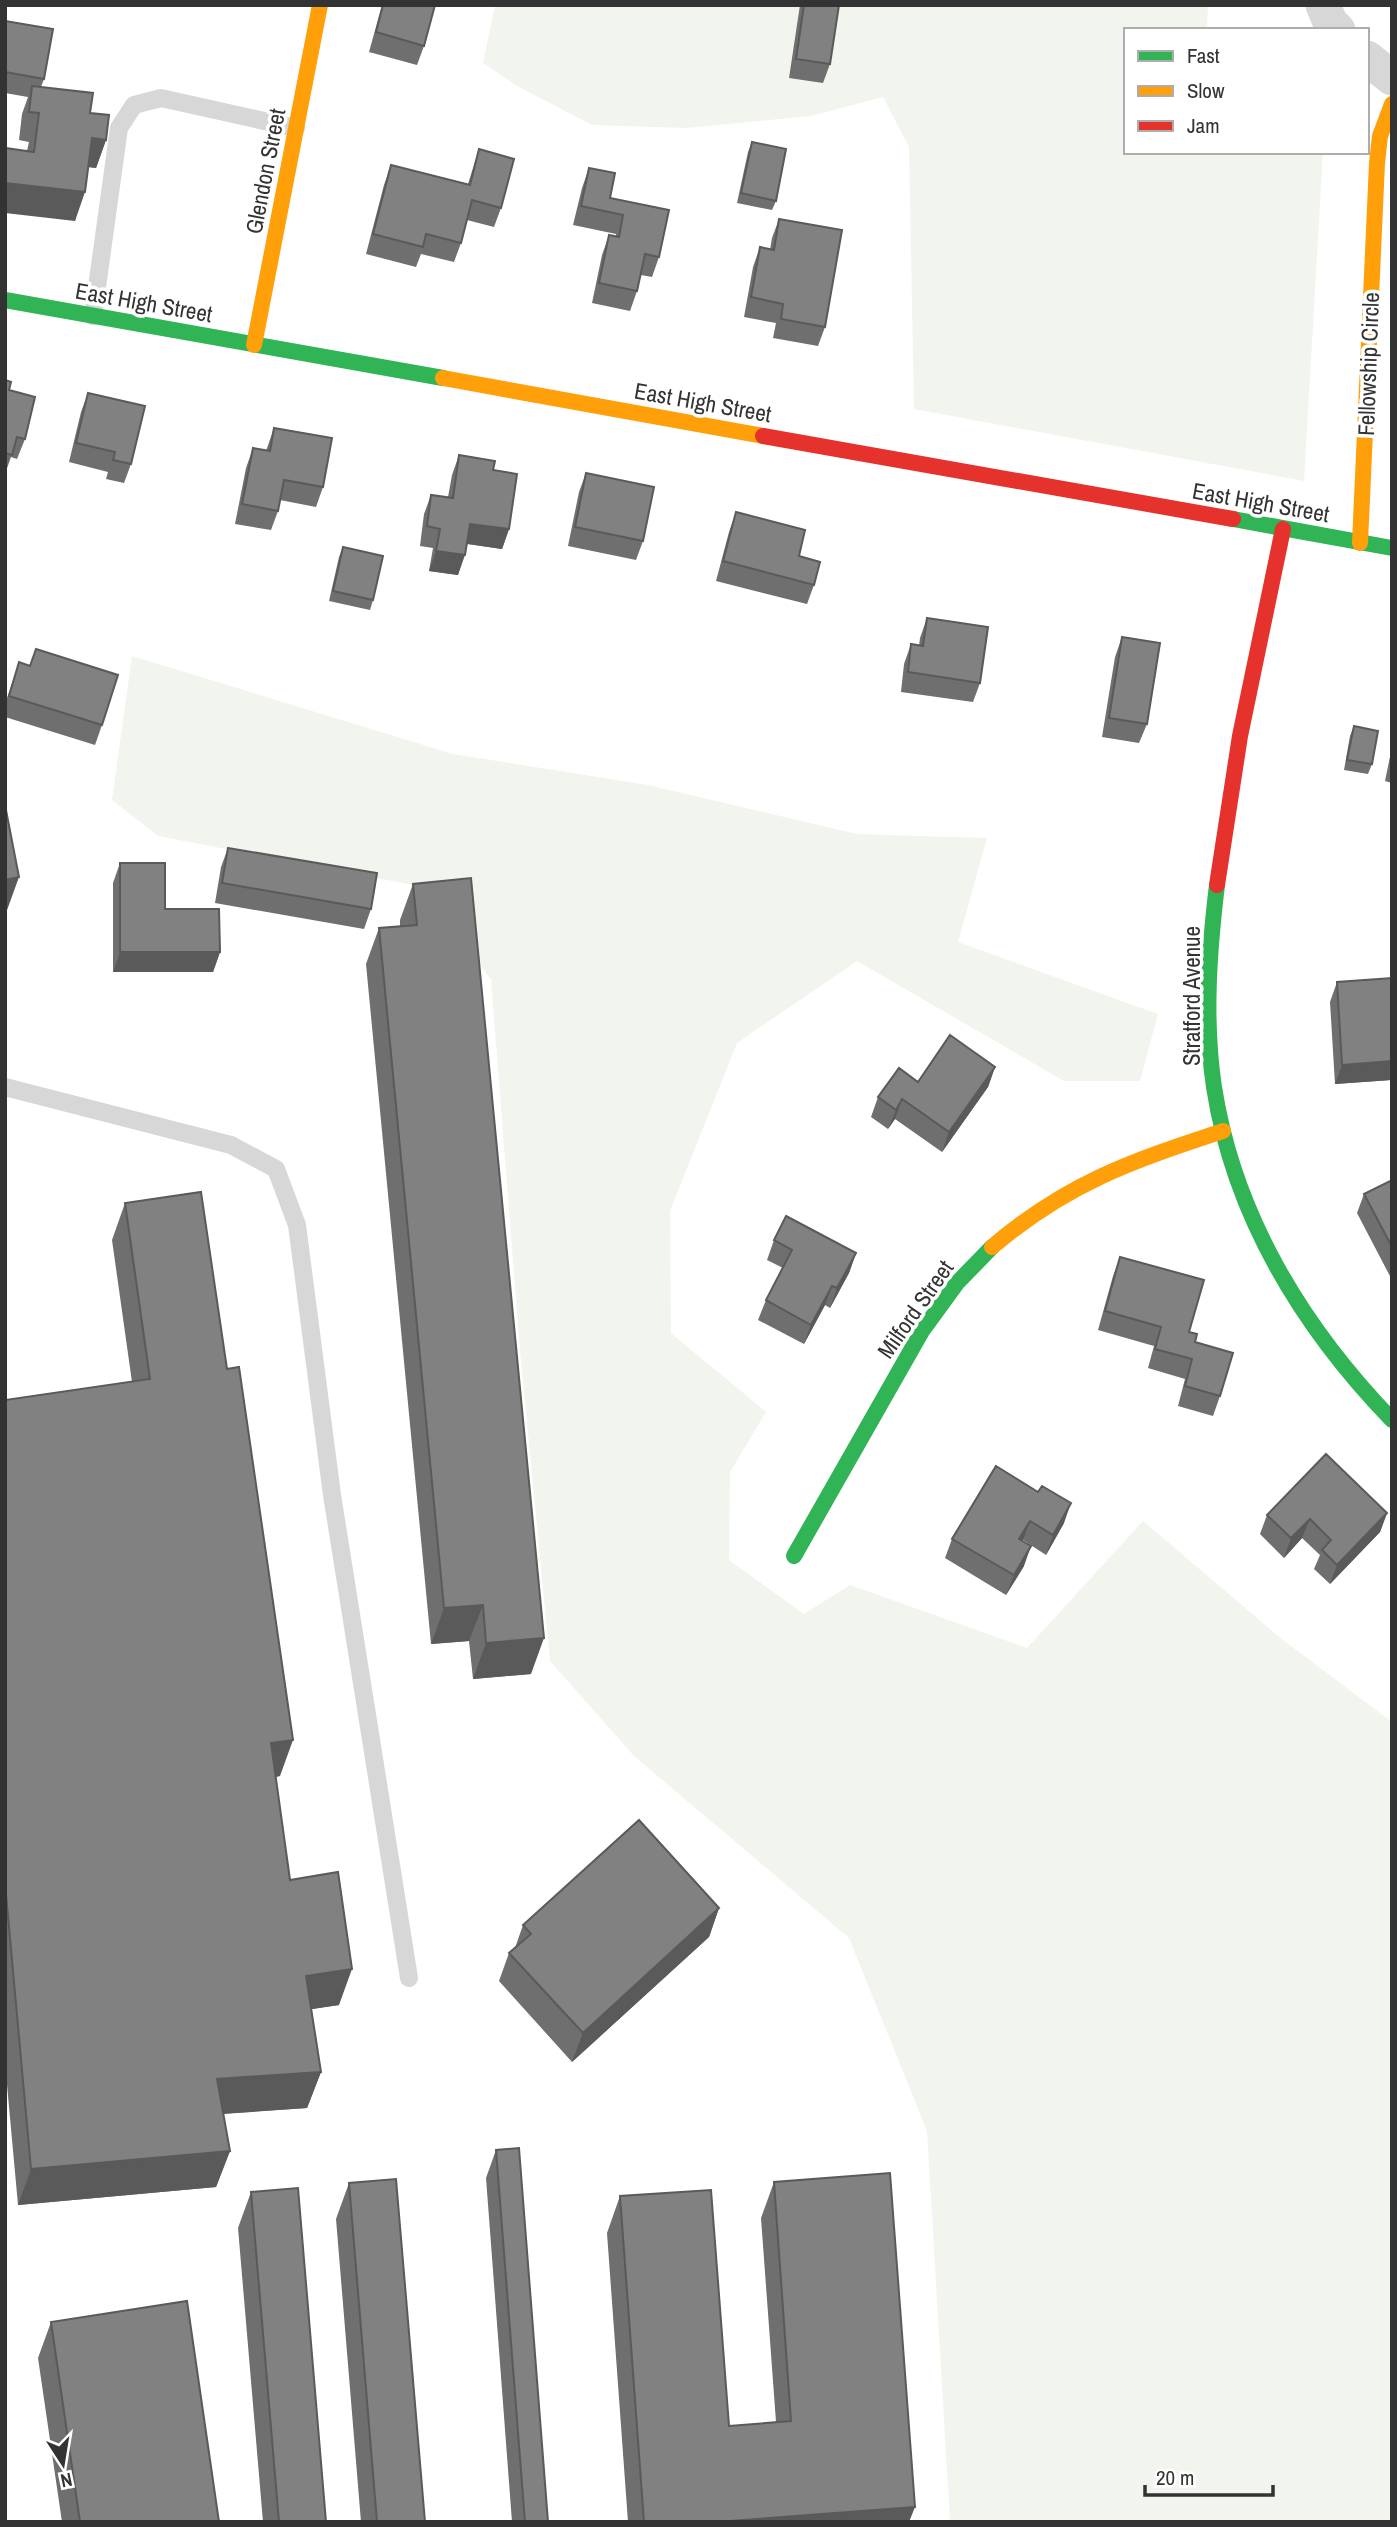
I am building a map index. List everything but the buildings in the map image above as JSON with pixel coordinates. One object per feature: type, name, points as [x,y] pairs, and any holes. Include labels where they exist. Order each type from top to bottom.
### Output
[{"type":"street","name":"Glendon Street","points":[[254,345],[320,5]]},
{"type":"street","points":[[1323,5],[1330,22],[1336,28]]},
{"type":"street","points":[[1369,60],[1392,78]]},
{"type":"street","name":"Fellowship Circle","points":[[1360,543],[1377,163],[1380,136],[1392,104]]},
{"type":"street","name":"East High Street","points":[[5,300],[1392,548]]},
{"type":"street","name":"Stratford Avenue","points":[[1283,529],[1231,786],[1214,914],[1210,981],[1210,1050],[1214,1088],[1223,1130],[1245,1200],[1264,1245],[1328,1347],[1375,1404],[1392,1420]]},
{"type":"street","name":"Milford Street","points":[[794,1556],[914,1344],[939,1304],[970,1267],[1061,1196],[1122,1166],[1223,1130]]},
{"type":"lane","points":[[93,316],[119,128],[134,105],[161,98],[296,128]]},
{"type":"lane","points":[[5,1087],[232,1145],[276,1169],[297,1225],[332,1495],[408,1978]]},
{"type":"shaded area","points":[[495,5],[1208,5],[1207,28],[1124,28],[1124,154],[1323,154],[1304,481],[914,409],[909,147],[883,97],[811,116],[686,128],[592,125],[517,86],[483,63]]},
{"type":"shaded area","points":[[132,656],[453,754],[648,785],[857,834],[987,838],[958,942],[1158,1014],[1140,1081],[1064,1081],[857,961],[737,1043],[670,1211],[671,1333],[766,1412],[730,1472],[729,1560],[804,1614],[850,1585],[1027,1648],[1143,1521],[1283,1640],[1392,1722],[1392,2522],[950,2522],[927,2131],[849,1938],[634,1756],[550,1661],[520,1350],[491,980],[424,887],[158,836],[112,800]]},
{"type":"traffic: fast","points":[[5,300],[443,378]]},
{"type":"traffic: fast","points":[[1233,519],[1392,548]]},
{"type":"traffic: fast","points":[[1217,885],[1210,961],[1209,1037],[1214,1087],[1224,1135],[1238,1181],[1277,1267],[1302,1308],[1329,1347],[1392,1420]]},
{"type":"traffic: fast","points":[[794,1556],[922,1331],[957,1283],[992,1247]]},
{"type":"traffic: slow","points":[[254,345],[320,5]]},
{"type":"traffic: slow","points":[[1360,543],[1377,163],[1380,136],[1392,104]]},
{"type":"traffic: slow","points":[[443,378],[763,436]]},
{"type":"traffic: slow","points":[[992,1247],[1047,1206],[1074,1190],[1130,1164],[1223,1131]]},
{"type":"traffic: jam","points":[[763,436],[1233,519]]},
{"type":"traffic: jam","points":[[1217,885],[1240,736],[1283,529]]}]
